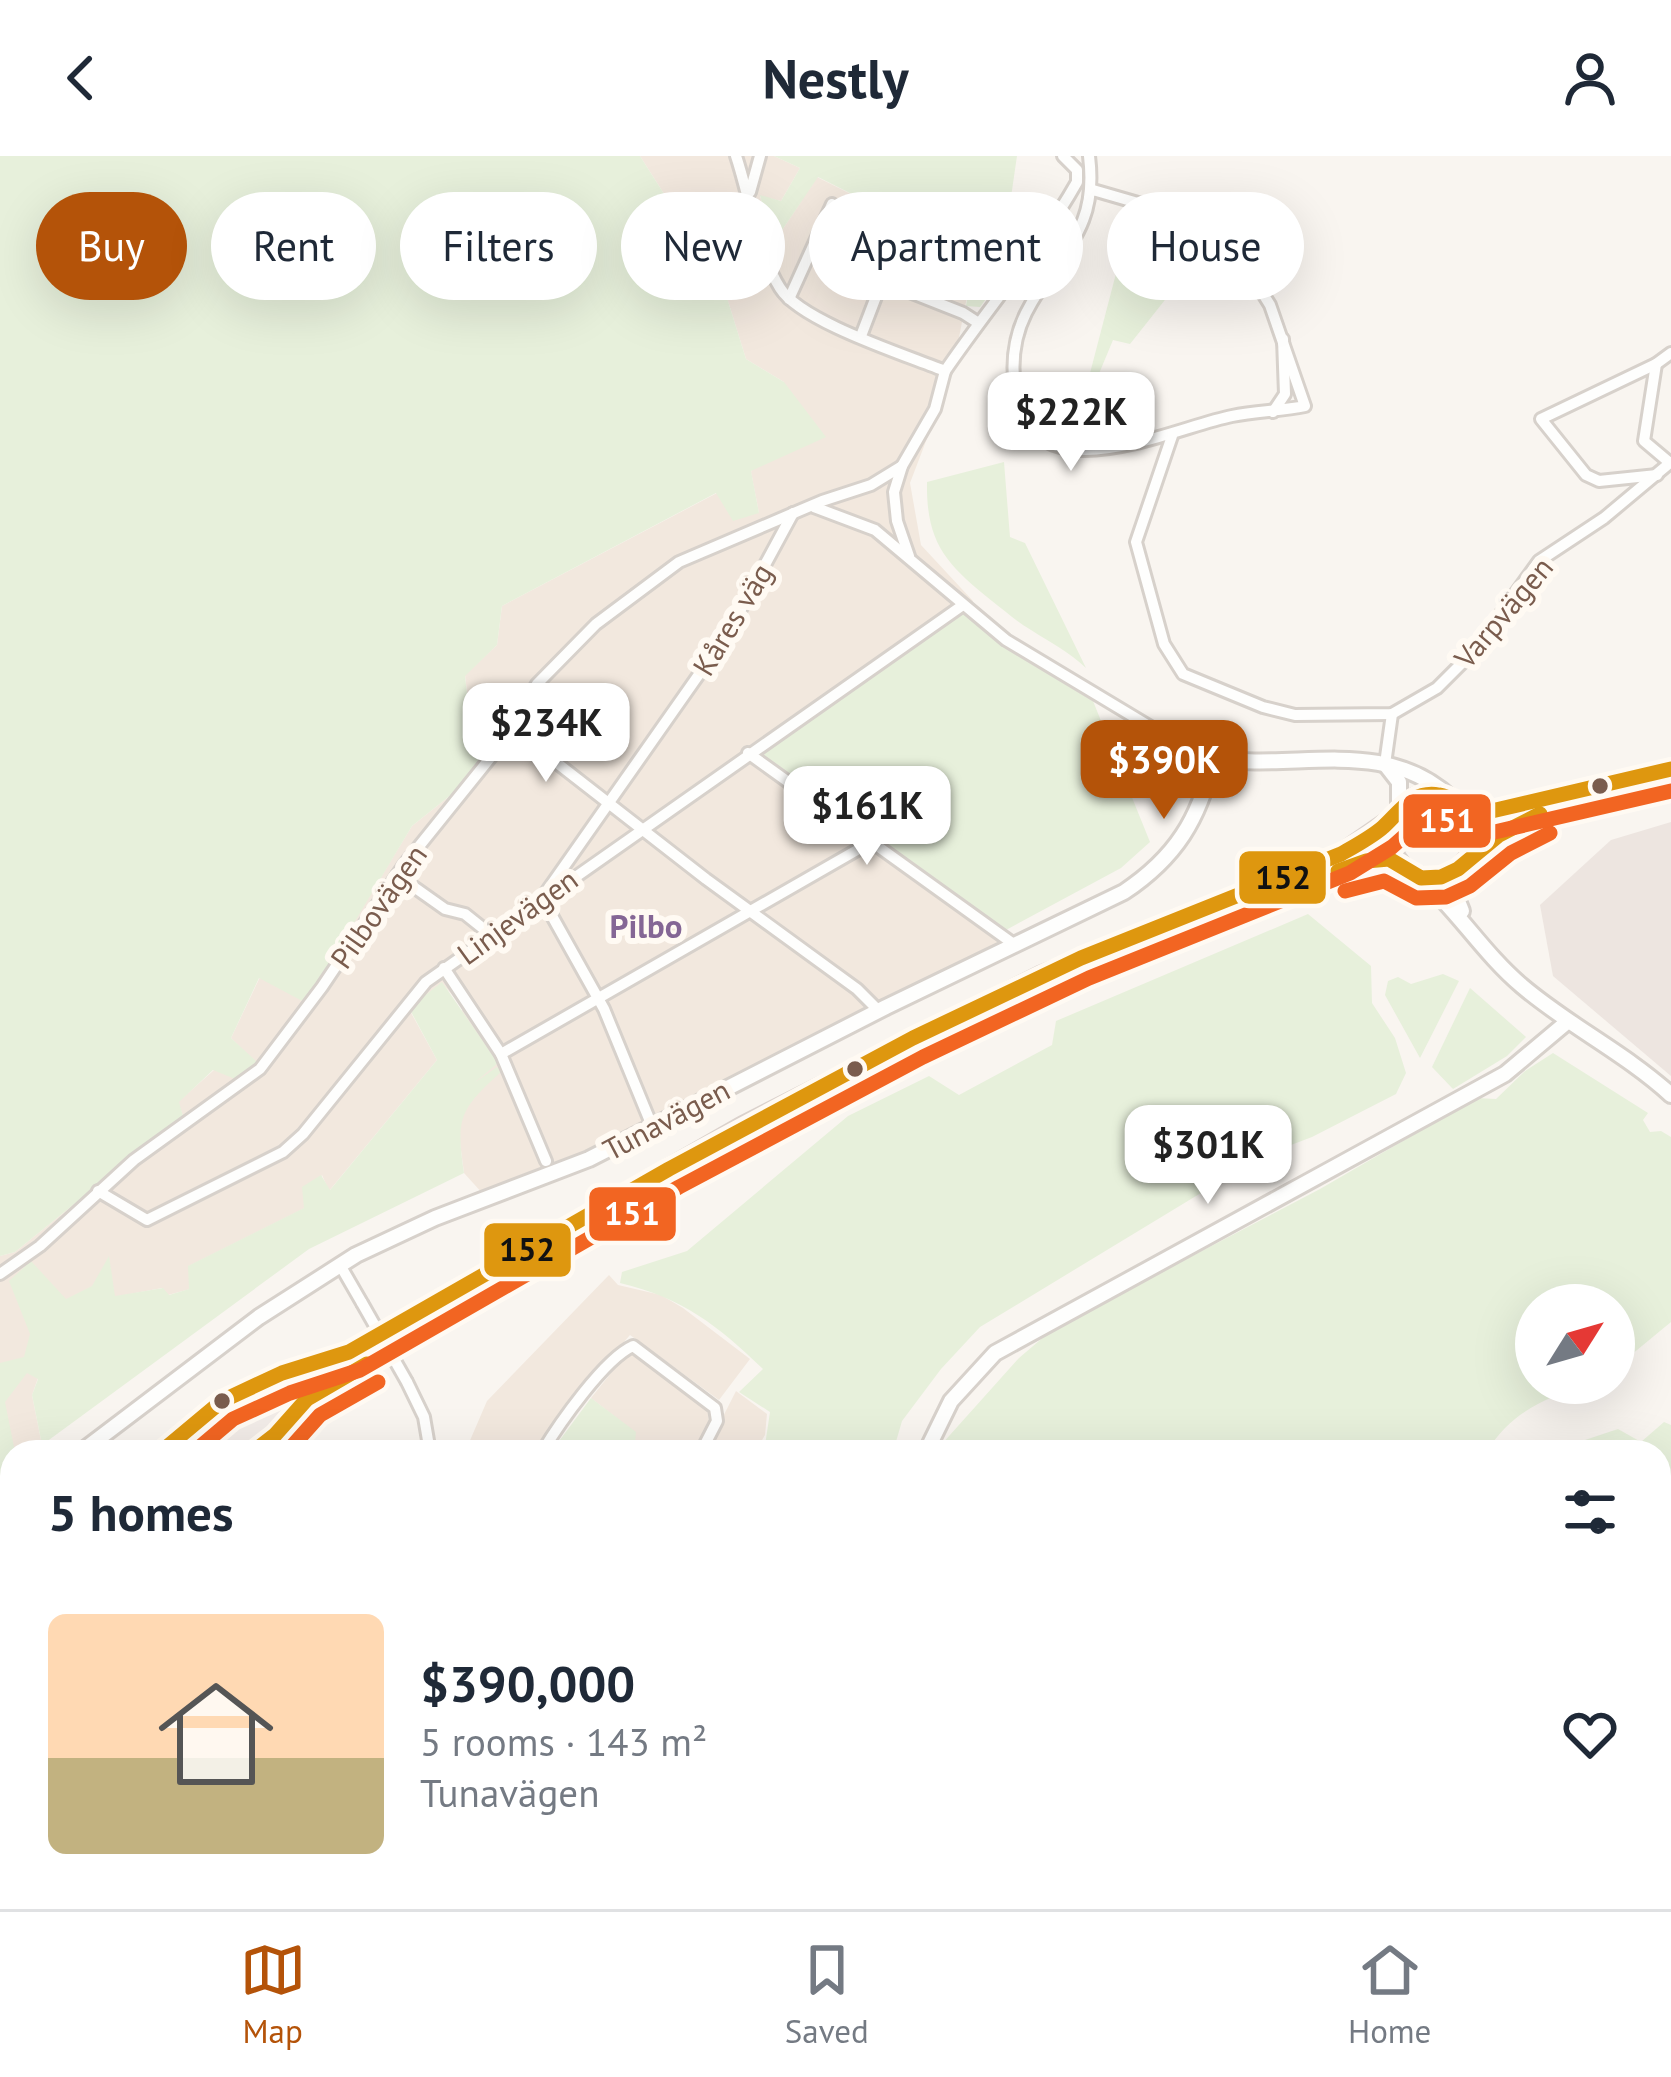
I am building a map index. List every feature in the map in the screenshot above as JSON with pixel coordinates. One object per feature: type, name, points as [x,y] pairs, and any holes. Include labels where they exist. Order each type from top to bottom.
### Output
[{"type":"highway","points":[[195,1440],[834,1078],[1040,976],[1341,854],[1423,794],[1483,813],[1671,769]]},
{"type":"highway","points":[[235,1440],[754,1142],[1086,976],[1345,868],[1378,859],[1400,863],[1421,878],[1441,878],[1509,829],[1544,813],[1671,784]]},
{"type":"highway","points":[[1459,804],[1475,835],[1464,862]]},
{"type":"highway","points":[[1396,814],[1390,839],[1400,863]]},
{"type":"street","points":[[736,156],[749,192]]},
{"type":"street","points":[[751,192],[760,156]]},
{"type":"street","points":[[1063,156],[1077,170],[1071,192]]},
{"type":"street","points":[[1083,214],[1093,190],[1089,156]]},
{"type":"street","points":[[1034,300],[1024,315],[1013,354],[1017,401],[1034,433],[1073,451],[1172,436],[1234,415],[1305,406],[1283,335],[1260,289],[1195,223],[1093,190]]},
{"type":"street","points":[[789,299],[809,258]]},
{"type":"street","points":[[785,293],[814,316],[945,371]]},
{"type":"street","points":[[861,336],[875,300]]},
{"type":"street","points":[[930,300],[977,322]]},
{"type":"street","points":[[909,556],[894,500],[902,466],[932,415],[945,371],[995,300]]},
{"type":"street","points":[[1264,414],[1274,412],[1285,394],[1283,335]]},
{"type":"street","points":[[1660,475],[1599,481],[1586,475],[1541,419],[1671,353]]},
{"type":"street","points":[[1657,364],[1644,441],[1671,463]]},
{"type":"street","points":[[1172,436],[1136,542],[1164,644],[1183,674],[1263,707],[1295,715],[1392,714],[1385,764],[1399,782],[1396,814]]},
{"type":"street","name":"Varpvägen","points":[[1392,714],[1437,688],[1474,651],[1539,560],[1671,463]]},
{"type":"street","name":"Pilbovägen","points":[[0,1274],[40,1246],[156,1142],[260,1069],[397,875],[512,728],[547,672],[645,583],[679,562],[881,481],[902,466]]},
{"type":"street","points":[[810,507],[875,530],[1022,651],[1180,744],[1234,762],[1347,758],[1385,764],[1420,775],[1459,804]]},
{"type":"street","name":"Kåres väg","points":[[542,898],[728,633],[793,513]]},
{"type":"street","name":"Linjevägen","points":[[98,1191],[147,1220],[283,1152],[303,1134],[418,990],[444,968],[963,604]]},
{"type":"street","points":[[512,728],[857,989],[879,1011]]},
{"type":"street","points":[[748,753],[1015,945]]},
{"type":"street","name":"Tunavägen","points":[[97,1440],[259,1317],[340,1264],[427,1221],[589,1159],[1124,892],[1153,873],[1189,830],[1213,758]]},
{"type":"street","points":[[501,1054],[872,842]]},
{"type":"street","points":[[1464,862],[1454,891],[1470,927]]},
{"type":"street","points":[[397,875],[490,934]]},
{"type":"street","points":[[1421,878],[1470,927],[1502,968],[1567,1022],[1642,1070],[1671,1095]]},
{"type":"street","points":[[542,898],[598,999],[652,1126]]},
{"type":"street","points":[[444,968],[501,1054],[546,1161]]},
{"type":"street","points":[[932,1440],[950,1401],[995,1353],[1504,1074],[1567,1022]]},
{"type":"street","points":[[340,1264],[407,1382],[424,1417],[428,1440]]},
{"type":"street","points":[[550,1440],[614,1359],[630,1346],[716,1408],[717,1420],[707,1440]]},
{"type":"shaded area","points":[[640,156],[774,156],[800,168],[785,194],[663,192]]},
{"type":"shaded area","points":[[817,177],[847,192],[809,192],[809,300],[966,300],[952,373],[910,483],[921,545],[973,601],[964,613],[761,757],[1006,930],[1022,949],[589,1164],[493,1205],[464,1173],[458,1128],[475,1084],[435,1031],[464,1009],[442,983],[409,1009],[437,1060],[329,1191],[322,1175],[305,1208],[189,1266],[190,1289],[168,1295],[162,1288],[114,1297],[109,1259],[38,1378],[32,1395],[41,1440],[0,1440],[0,1256],[15,1252],[183,1116],[178,1102],[214,1070],[256,1063],[231,1038],[260,977],[305,1002],[412,826],[457,790],[497,735],[470,719],[465,675],[497,645],[502,606],[717,493],[759,513],[751,472],[784,382],[746,359],[728,300],[785,300],[785,226]]},
{"type":"shaded area","points":[[1671,822],[1671,1076],[1553,976],[1540,905],[1611,840]]},
{"type":"shaded area","points":[[609,1275],[618,1285],[661,1295],[683,1308],[750,1359],[719,1400],[630,1335],[541,1440],[470,1440],[487,1401]]},
{"type":"shaded area","points":[[628,1352],[637,1353],[707,1407],[709,1421],[700,1440],[635,1440],[635,1432],[591,1398]]},
{"type":"shaded area","points":[[736,1391],[767,1414],[762,1440],[711,1440]]},
{"type":"green space","points":[[0,156],[640,156],[663,192],[621,192],[621,300],[728,300],[746,359],[784,382],[826,437],[751,471],[759,513],[733,521],[716,493],[502,606],[497,645],[465,676],[470,719],[498,735],[457,790],[412,826],[306,1003],[259,978],[231,1038],[257,1062],[235,1079],[213,1070],[179,1102],[183,1116],[15,1252],[0,1256]]},
{"type":"green space","points":[[774,156],[1017,156],[1012,192],[848,192],[818,177],[785,226],[785,194],[800,168]]},
{"type":"green space","points":[[967,300],[985,300],[980,307],[966,306]]},
{"type":"green space","points":[[1109,300],[1165,300],[1130,344],[1113,340],[1098,376],[1089,377]]},
{"type":"green space","points":[[1004,462],[1010,537],[1025,543],[1086,668],[976,588],[951,563],[935,537],[927,482]]},
{"type":"green space","points":[[964,613],[1010,651],[1093,701],[1150,842],[1121,868],[1006,930],[761,757],[764,748]]},
{"type":"green space","points":[[1308,914],[1371,966],[1372,1003],[1395,1038],[1406,1073],[1396,1094],[1312,1137],[1262,1156],[980,1327],[902,1421],[896,1440],[766,1440],[770,1412],[739,1392],[763,1369],[698,1315],[620,1283],[622,1272],[687,1251],[848,1116],[929,1076],[959,1095],[1052,1045],[1056,1021]]},
{"type":"green space","points":[[1443,974],[1459,981],[1420,1058],[1385,995],[1388,981],[1398,977],[1411,984]]},
{"type":"green space","points":[[442,982],[498,1063],[474,1083],[497,1067],[501,1072],[476,1096],[464,1116],[460,1139],[464,1173],[309,1249],[49,1440],[41,1440],[32,1395],[38,1379],[27,1373],[5,1402],[13,1440],[0,1440],[0,1363],[24,1357],[30,1334],[9,1281],[31,1261],[66,1299],[92,1286],[109,1256],[115,1296],[163,1288],[169,1295],[189,1289],[188,1266],[304,1208],[302,1187],[321,1175],[330,1190],[437,1060],[409,1008]]},
{"type":"green space","points":[[1470,988],[1526,1037],[1507,1056],[1453,1089],[1432,1067]]},
{"type":"green space","points":[[1553,1053],[1648,1113],[1643,1120],[1650,1132],[1671,1137],[1671,1322],[1635,1352],[1635,1284],[1515,1284],[1515,1404],[1539,1404],[1517,1417],[1495,1440],[945,1440],[1019,1358],[1053,1329],[1320,1189],[1477,1098],[1496,1099]]},
{"type":"green space","points":[[591,1398],[636,1432],[635,1440],[560,1440]]},
{"type":"green space","points":[[1664,1422],[1671,1425],[1671,1440],[1643,1440]]},
{"type":"green space","points":[[1618,1429],[1637,1440],[1585,1440]]},
{"type":"transit line","name":"152","points":[[175,1440],[222,1401],[282,1373],[349,1352],[669,1169],[913,1038],[1081,958],[1341,854],[1377,832],[1414,799],[1439,795],[1483,813],[1671,769]]},
{"type":"transit line","name":"151","points":[[208,1440],[233,1419],[290,1393],[360,1370],[679,1187],[923,1057],[1089,978],[1350,873],[1392,847],[1428,815],[1486,834],[1671,791]]},
{"type":"transit line","name":"152","points":[[1338,871],[1389,859],[1421,878],[1441,877],[1499,835],[1540,814]]},
{"type":"transit line","name":"151","points":[[1345,891],[1384,881],[1416,898],[1446,897],[1550,833]]},
{"type":"transit line","name":"152","points":[[269,1440],[307,1399],[367,1364]]},
{"type":"transit line","name":"151","points":[[298,1440],[320,1415],[378,1382]]},
{"type":"district","name":"Pilbo","points":[[646,925]]}]
